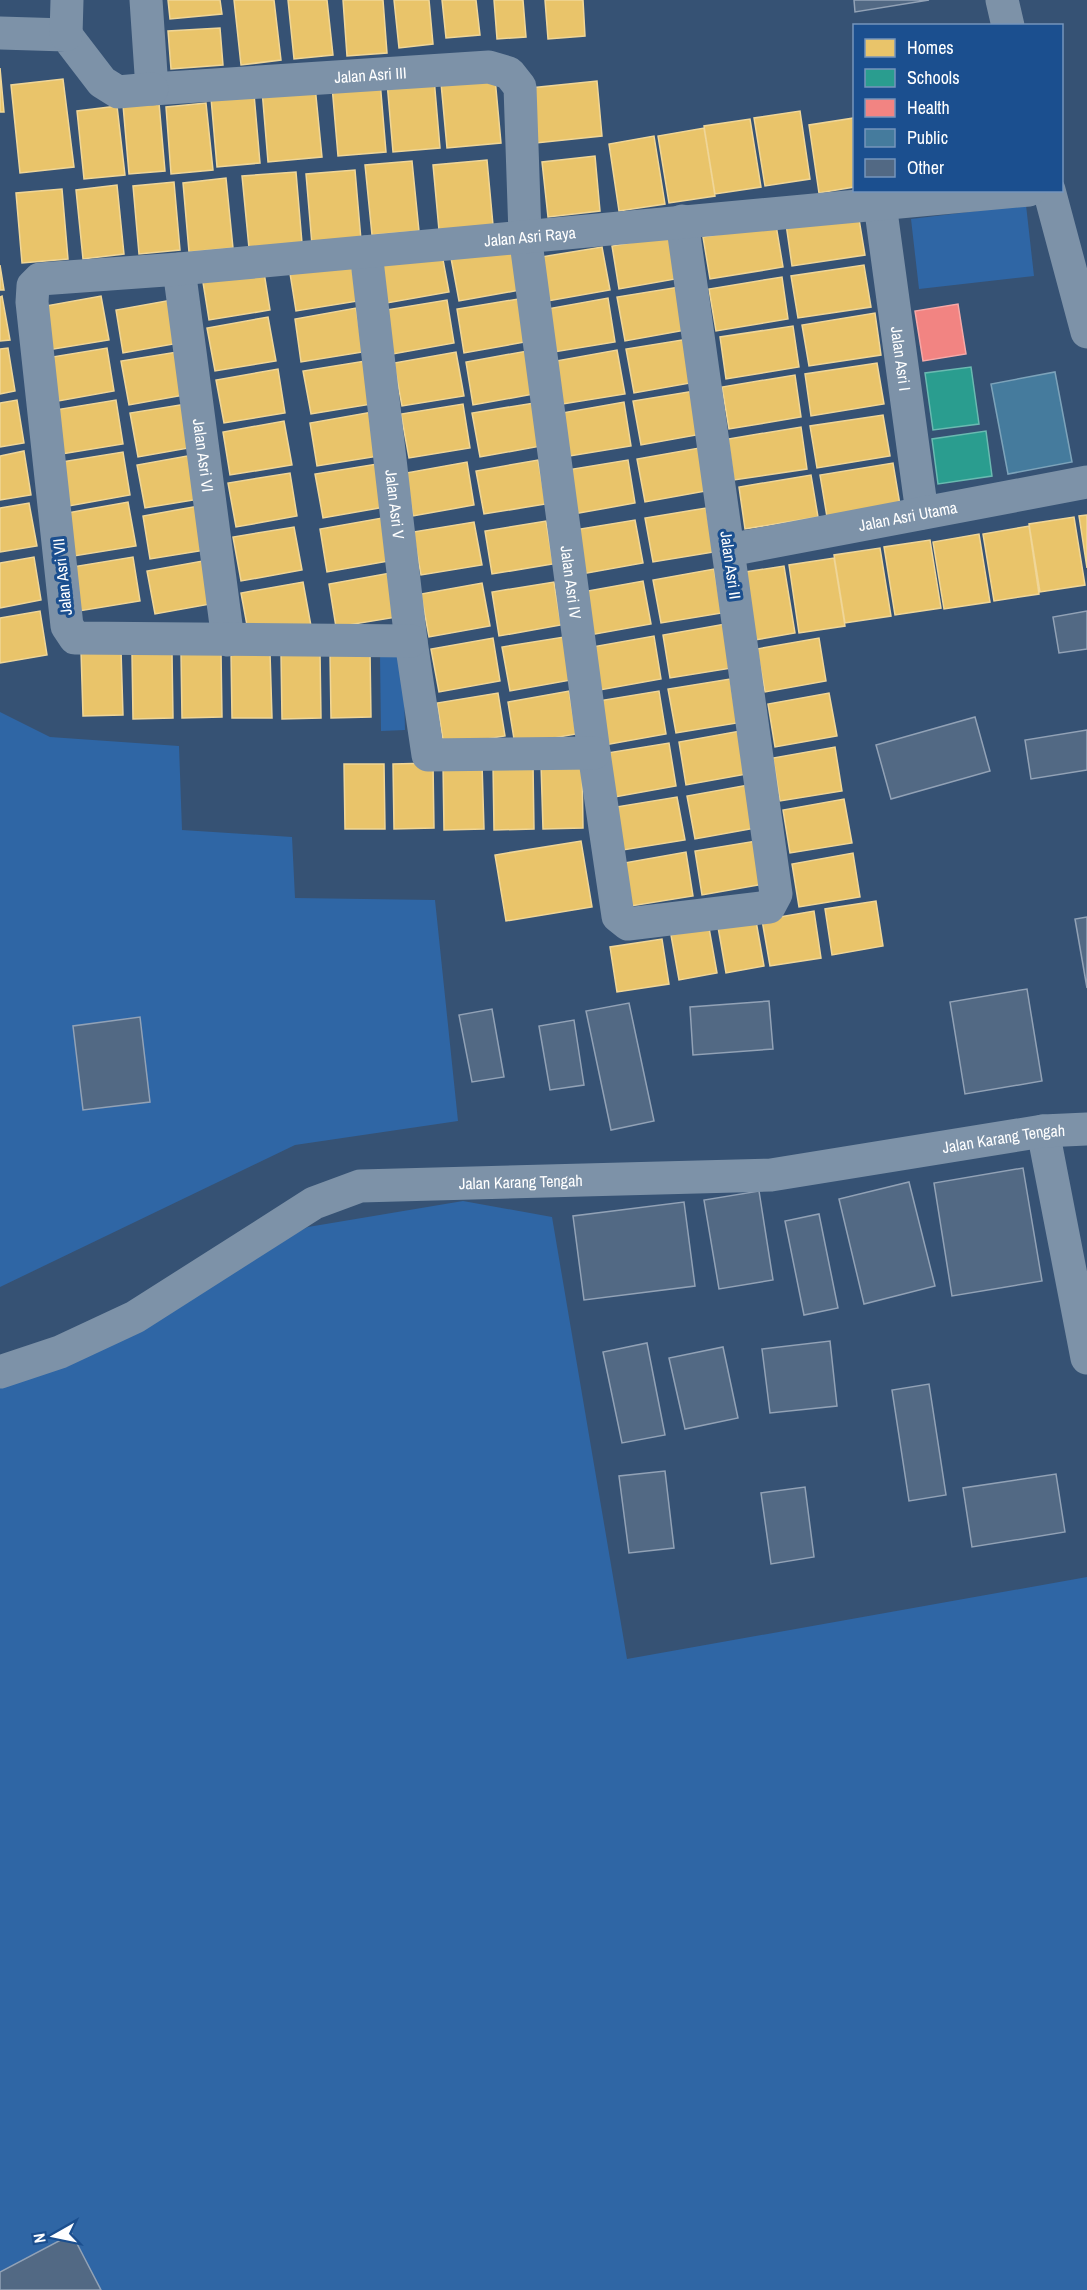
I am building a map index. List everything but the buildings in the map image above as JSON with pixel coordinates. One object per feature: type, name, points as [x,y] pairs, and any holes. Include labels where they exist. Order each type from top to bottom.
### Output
[{"type":"street","points":[[0,33],[66,35],[67,0]]},
{"type":"street","points":[[146,0],[152,89]]},
{"type":"street","points":[[1002,0],[1008,24]]},
{"type":"street","name":"Jalan Asri III","points":[[66,35],[102,82],[118,92],[489,67],[509,73],[519,87],[525,236]]},
{"type":"street","name":"Jalan Asri Raya","points":[[33,286],[40,279],[180,269],[1008,192]]},
{"type":"street","points":[[1050,192],[1087,332]]},
{"type":"street","name":"Jalan Asri I","points":[[880,204],[922,513]]},
{"type":"street","name":"Jalan Asri II","points":[[627,924],[769,907],[776,894],[682,221]]},
{"type":"street","name":"Jalan Asri IV","points":[[525,236],[618,916],[627,924]]},
{"type":"street","name":"Jalan Asri V","points":[[366,252],[411,641],[428,755],[594,753]]},
{"type":"street","name":"Jalan Asri VI","points":[[180,269],[228,640]]},
{"type":"street","name":"Jalan Asri VII","points":[[33,286],[32,302],[67,627],[75,638],[411,641]]},
{"type":"street","name":"Jalan Asri Utama","points":[[729,550],[1087,482]]},
{"type":"street","name":"Jalan Karang Tengah","points":[[0,1372],[60,1352],[135,1317],[314,1203],[360,1186],[771,1175],[1043,1131],[1087,1129]]},
{"type":"street","points":[[1043,1131],[1087,1358]]},
{"type":"shaded area","points":[[1026,205],[1034,276],[919,289],[911,219]]},
{"type":"shaded area","points":[[380,654],[403,654],[405,730],[381,731]]},
{"type":"shaded area","points":[[0,712],[50,737],[179,746],[182,830],[292,837],[295,898],[435,900],[458,1121],[295,1145],[0,1287]]},
{"type":"shaded area","points":[[463,1201],[552,1217],[627,1659],[1087,1577],[1087,2290],[0,2290],[0,1380],[308,1227]]}]
